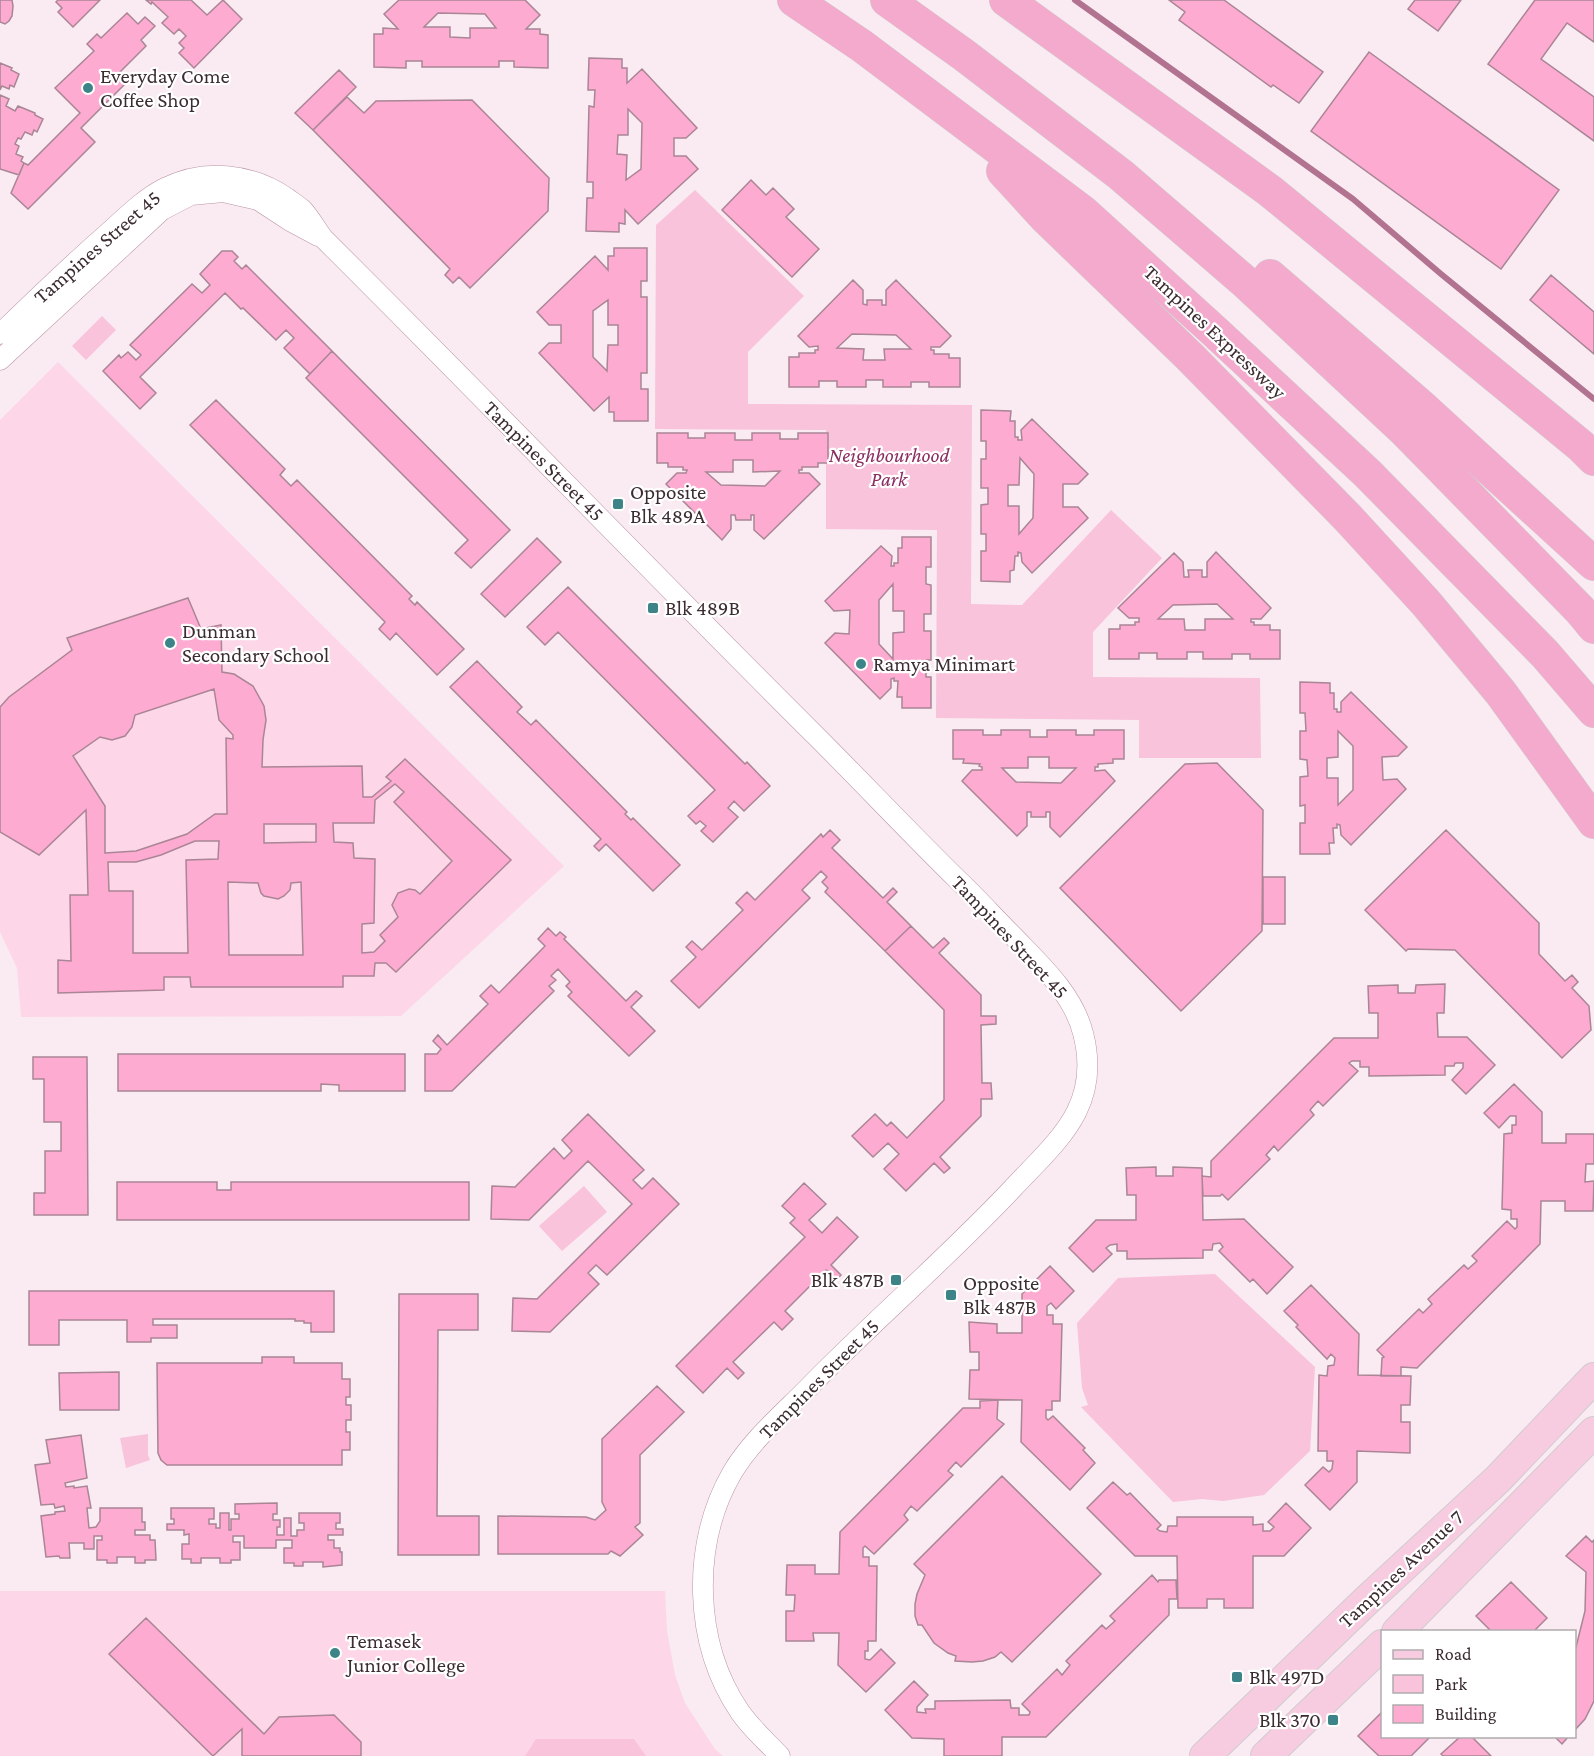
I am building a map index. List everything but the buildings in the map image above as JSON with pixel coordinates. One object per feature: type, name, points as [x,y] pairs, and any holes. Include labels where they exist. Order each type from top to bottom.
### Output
[{"type":"highway","name":"Tampines Expressway","points":[[794,0],[862,46],[1083,212],[1367,473],[1545,654],[1594,711]]},
{"type":"highway","points":[[887,0],[964,55],[1120,175],[1244,281],[1405,431],[1594,627]]},
{"type":"highway","points":[[1006,0],[1270,191],[1594,459]]},
{"type":"highway","points":[[956,118],[1046,218],[1190,357],[1348,518],[1426,603],[1502,693],[1594,822]]},
{"type":"highway","points":[[1120,175],[1259,267],[1422,407],[1594,564]]},
{"type":"main road","name":"Tampines Avenue 7","points":[[1205,1756],[1366,1601],[1498,1479],[1594,1378]]},
{"type":"main road","name":"Tampines Avenue 7","points":[[1398,1630],[1594,1432]]},
{"type":"main road","name":"Tampines Avenue 7","points":[[1266,1756],[1381,1647]]},
{"type":"street","name":"Tampines Street 45","points":[[0,334],[62,274],[147,199],[165,188],[186,180],[221,175],[261,183],[279,192],[302,209],[323,238],[902,822],[1052,976],[1070,1001],[1084,1035],[1087,1082],[1081,1107],[1069,1127],[975,1226],[755,1442],[729,1478],[720,1499],[712,1523],[702,1576],[706,1622],[712,1651],[722,1679],[737,1708],[780,1756]]},
{"type":"street","name":"Tampines Street 45","points":[[0,360],[162,210],[191,195],[223,192],[258,201],[323,238]]},
{"type":"shaded area","name":"Dunman Secondary School","points":[[58,362],[564,866],[401,1016],[21,1017],[17,968],[0,932],[0,420]]},
{"type":"shaded area","name":"Temasek Junior College","points":[[0,1591],[665,1591],[667,1631],[675,1675],[685,1703],[715,1749],[723,1756],[0,1756]]},
{"type":"green space","name":"Neighbourhood Park","points":[[695,190],[804,296],[748,352],[748,404],[972,405],[971,604],[1022,605],[1111,510],[1162,558],[1093,632],[1093,677],[1260,678],[1261,758],[1139,758],[1139,720],[936,718],[937,530],[826,529],[826,430],[655,429],[656,225]]},
{"type":"green space","points":[[102,316],[116,330],[86,360],[72,346]]},
{"type":"green space","points":[[584,1186],[607,1212],[562,1251],[539,1226]]},
{"type":"green space","points":[[1215,1274],[1315,1367],[1310,1451],[1264,1495],[1223,1501],[1202,1499],[1173,1502],[1081,1407],[1088,1405],[1082,1388],[1077,1323],[1118,1278]]},
{"type":"green space","points":[[148,1434],[150,1460],[126,1468],[120,1438]]},
{"type":"green space","points":[[536,1739],[634,1739],[646,1756],[525,1756]]},
{"type":"waterway","points":[[1075,0],[1353,199],[1594,399]]},
{"type":"place","name":"Everyday Come Coffee Shop","points":[[88,88]]},
{"type":"place","name":"Opposite Blk 489A","points":[[618,504]]},
{"type":"place","name":"Blk 489B","points":[[653,608]]},
{"type":"place","name":"Dunman Secondary School","points":[[170,643]]},
{"type":"place","name":"Ramya Minimart","points":[[861,664]]},
{"type":"place","name":"Blk 487B","points":[[896,1280]]},
{"type":"place","name":"Opposite Blk 487B","points":[[951,1295]]},
{"type":"place","name":"Temasek Junior College","points":[[335,1653]]},
{"type":"place","name":"Blk 497D","points":[[1237,1677]]},
{"type":"place","name":"Blk 370","points":[[1333,1720]]}]
